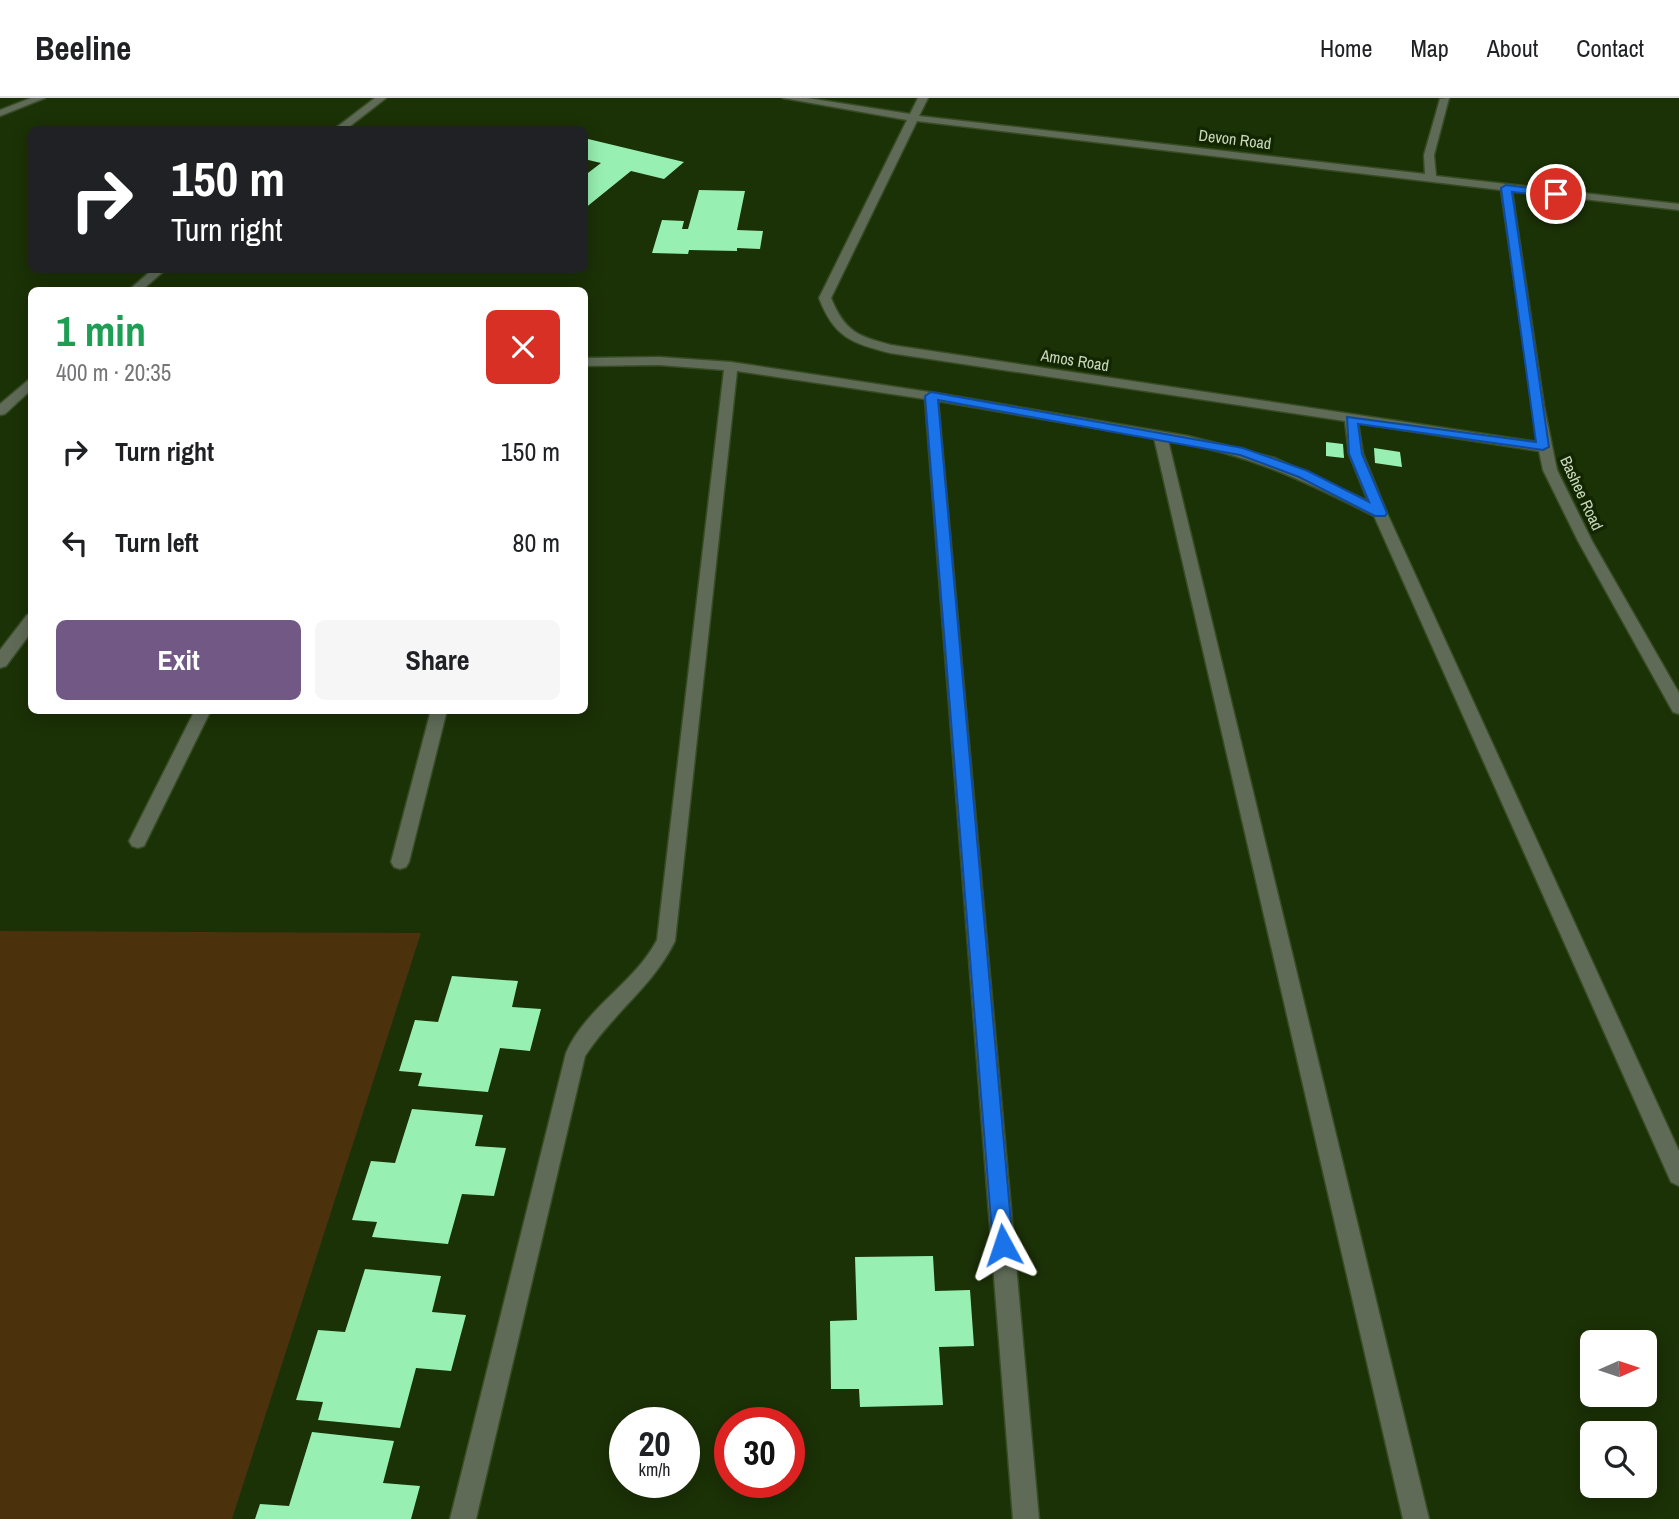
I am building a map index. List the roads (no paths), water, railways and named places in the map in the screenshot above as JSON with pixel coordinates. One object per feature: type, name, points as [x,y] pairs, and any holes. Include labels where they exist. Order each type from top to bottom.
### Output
[{"type":"street","points":[[0,113],[40,98]]},
{"type":"street","points":[[343,126],[381,98]]},
{"type":"street","name":"Devon Road","points":[[789,98],[914,118],[1679,207]]},
{"type":"street","name":"Amos Road","points":[[923,98],[825,298],[833,321],[850,337],[890,349],[1543,447]]},
{"type":"street","points":[[1431,178],[1429,155],[1444,99]]},
{"type":"street","name":"Bashee Road","points":[[1506,188],[1543,447],[1550,470],[1566,505],[1679,708]]},
{"type":"street","points":[[139,287],[155,273]]},
{"type":"street","points":[[588,362],[664,361],[731,366],[931,396],[1160,435],[1243,452],[1271,461],[1380,513]]},
{"type":"street","points":[[463,1519],[576,1053],[610,1007],[644,976],[666,941],[731,366]]},
{"type":"street","points":[[0,411],[28,385]]},
{"type":"street","points":[[931,396],[1026,1519]]},
{"type":"street","points":[[1351,420],[1356,454],[1380,513],[1679,1175]]},
{"type":"street","points":[[1160,435],[1416,1519]]},
{"type":"street","points":[[0,662],[28,624]]},
{"type":"street","points":[[138,841],[201,714]]},
{"type":"street","points":[[400,862],[438,714]]}]
